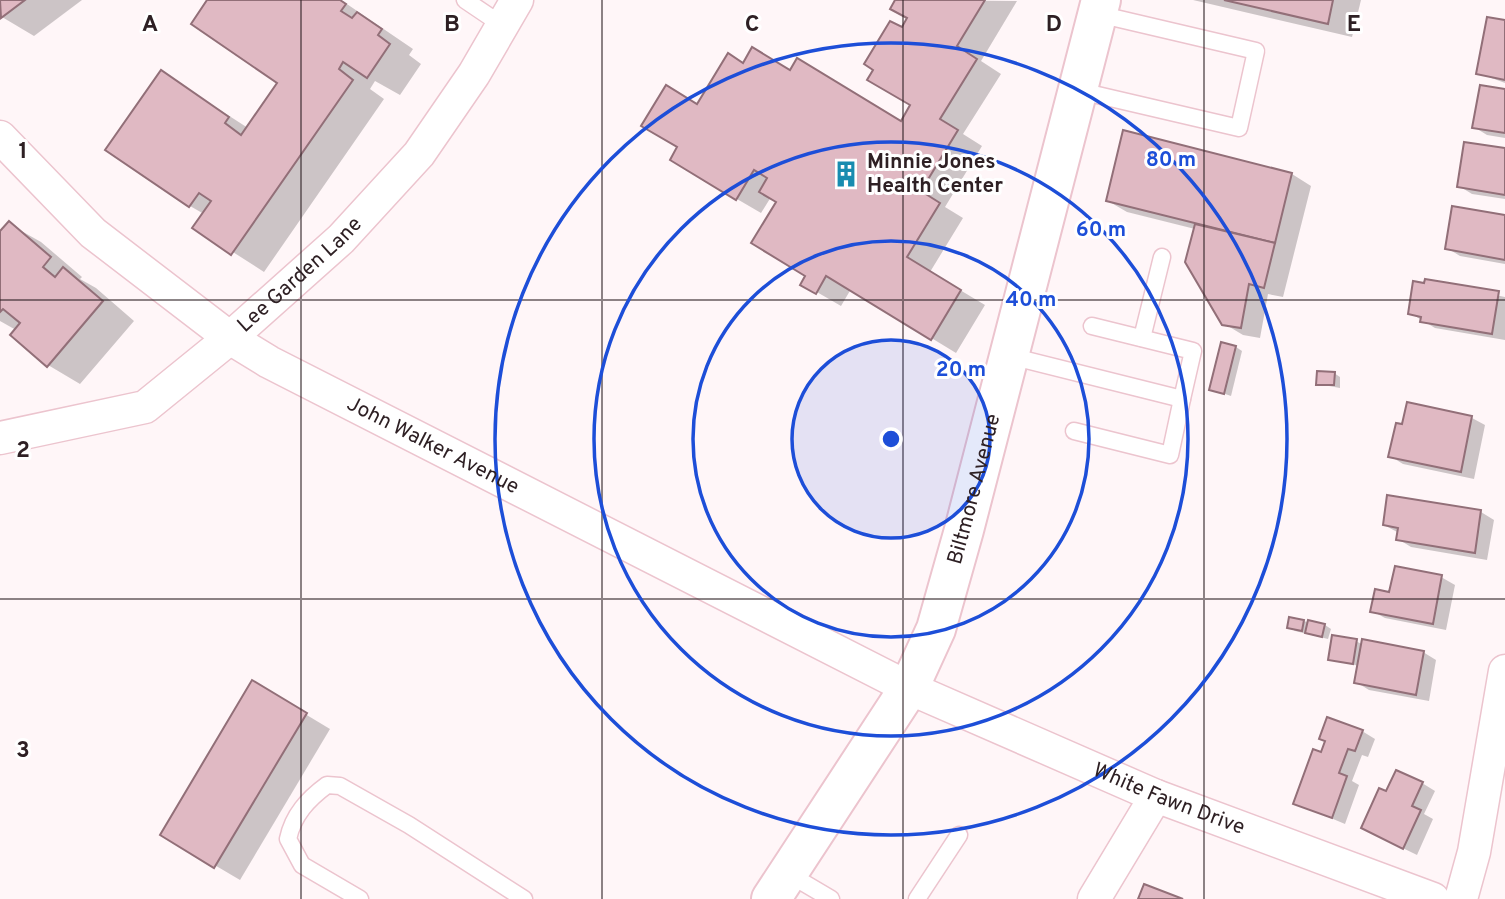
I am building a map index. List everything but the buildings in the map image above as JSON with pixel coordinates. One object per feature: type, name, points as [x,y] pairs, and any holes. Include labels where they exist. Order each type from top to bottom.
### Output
[{"type":"main road","name":"Biltmore Avenue","points":[[779,886],[909,688],[936,629],[1010,356],[1099,7]]},
{"type":"street","name":"Lee Garden Lane","points":[[0,438],[145,407],[230,338],[341,239],[418,154],[449,111],[510,13]]},
{"type":"street","name":"John Walker Avenue","points":[[0,137],[93,233],[230,338],[269,362],[909,688]]},
{"type":"street","points":[[1461,899],[1474,852],[1505,671]]},
{"type":"street","name":"White Fawn Drive","points":[[909,688],[1156,796],[1298,846],[1433,899]]},
{"type":"street","points":[[1094,899],[1156,796]]},
{"type":"lane","points":[[465,0],[510,13]]},
{"type":"lane","points":[[1076,90],[1239,128],[1256,51],[1099,7]]},
{"type":"lane","points":[[1142,338],[1162,257]]},
{"type":"lane","points":[[1074,431],[1170,455],[1193,351],[1092,326]]},
{"type":"lane","points":[[1010,356],[1182,399]]},
{"type":"lane","points":[[359,899],[302,865],[288,839],[298,814],[312,796],[327,785],[340,786],[409,825],[524,899]]},
{"type":"lane","points":[[917,899],[959,835]]},
{"type":"lane","points":[[779,886],[831,899]]},
{"type":"place","name":"Minnie Jones Health Center","points":[[846,174]]}]
